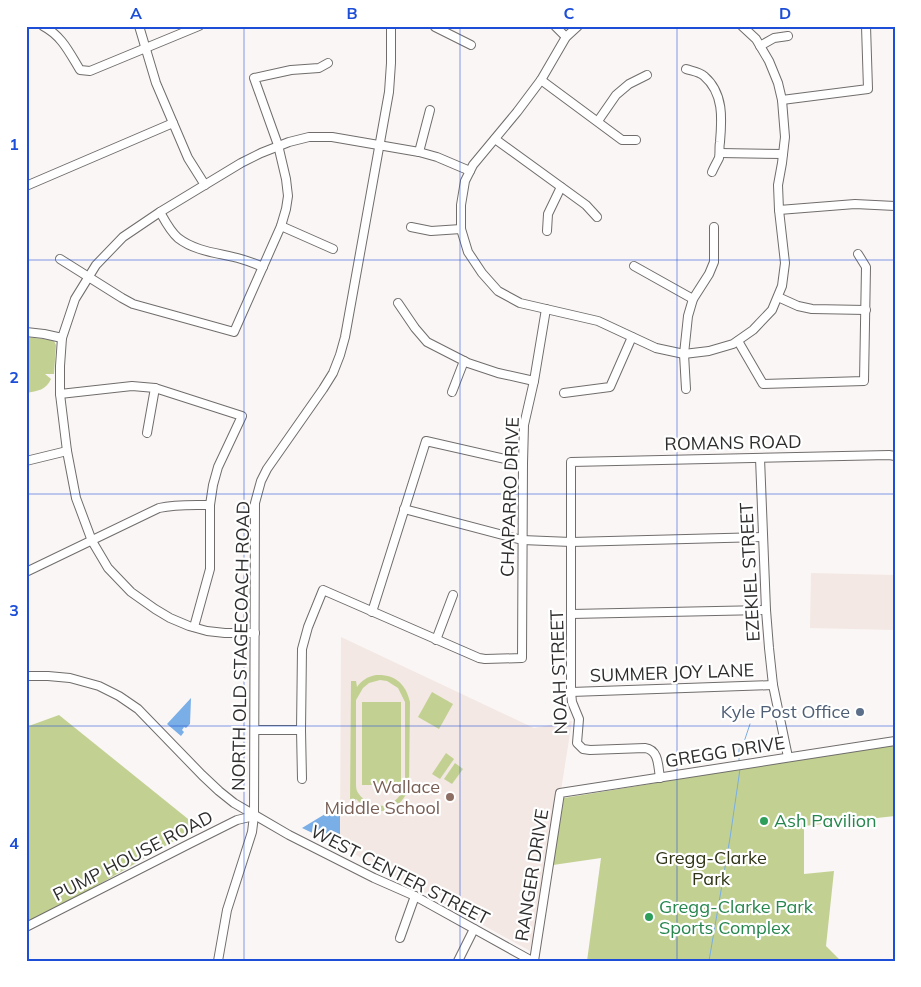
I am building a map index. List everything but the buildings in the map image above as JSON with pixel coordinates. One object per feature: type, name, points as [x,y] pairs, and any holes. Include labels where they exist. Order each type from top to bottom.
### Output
[{"type":"street","points":[[43,26],[63,42],[80,70],[90,71],[199,26]]},
{"type":"street","points":[[139,26],[156,83],[188,158],[205,185]]},
{"type":"street","name":"NORTH OLD STAGECOACH ROAD","points":[[218,961],[228,910],[252,832],[254,816],[255,511],[258,491],[267,469],[323,390],[333,373],[340,355],[345,337],[389,92],[391,26]]},
{"type":"street","points":[[435,26],[471,45]]},
{"type":"street","points":[[554,26],[566,37]]},
{"type":"street","points":[[578,26],[566,37],[541,80],[517,112],[473,164],[465,182],[462,205],[461,229],[468,252],[482,273],[498,291],[520,303],[598,321],[656,348],[684,354],[710,351],[738,341],[753,330],[772,310],[782,286],[785,263],[778,185],[784,137],[782,100],[769,60],[756,39],[742,26]]},
{"type":"street","points":[[782,100],[868,89],[866,26]]},
{"type":"street","points":[[760,46],[774,38],[788,36]]},
{"type":"street","points":[[60,259],[133,304],[234,332],[281,226],[288,196],[278,146],[254,78],[291,70],[319,68],[328,63]]},
{"type":"street","points":[[686,69],[702,74],[717,95],[721,112],[720,153],[712,172]]},
{"type":"street","points":[[598,121],[616,95],[629,84],[647,74]]},
{"type":"street","points":[[541,80],[622,140],[636,140]]},
{"type":"street","points":[[419,152],[430,110]]},
{"type":"street","points":[[26,186],[174,124]]},
{"type":"street","points":[[255,633],[207,631],[170,618],[154,609],[131,592],[108,568],[92,541],[76,498],[67,451],[60,394],[62,338],[76,299],[96,265],[122,237],[241,163],[278,146],[309,137],[332,137],[419,152],[437,157],[470,171]]},
{"type":"street","points":[[495,139],[586,205],[597,217]]},
{"type":"street","points":[[720,153],[783,154]]},
{"type":"street","points":[[548,231],[548,214],[561,187]]},
{"type":"street","points":[[779,210],[855,204],[895,206]]},
{"type":"street","points":[[160,212],[176,236],[186,243],[196,248],[242,259],[263,267]]},
{"type":"street","points":[[281,226],[334,249]]},
{"type":"street","points":[[411,227],[431,231],[461,229]]},
{"type":"street","points":[[686,389],[684,354],[688,316],[694,299],[714,262],[714,227]]},
{"type":"street","points":[[738,341],[763,384],[864,382],[866,267],[858,254]]},
{"type":"street","points":[[634,266],[694,299]]},
{"type":"street","points":[[778,296],[798,306],[812,309],[866,310]]},
{"type":"street","points":[[398,303],[427,342],[464,361],[498,373],[534,381]]},
{"type":"street","name":"CHAPARRO DRIVE","points":[[436,640],[479,658],[522,658],[524,425],[534,381],[546,309]]},
{"type":"street","points":[[26,332],[62,338]]},
{"type":"street","points":[[564,393],[610,387],[632,337]]},
{"type":"street","points":[[452,392],[464,361]]},
{"type":"street","points":[[60,394],[132,386],[155,388],[242,416],[218,466],[213,485],[210,505],[210,569],[194,627]]},
{"type":"street","points":[[147,433],[155,388]]},
{"type":"street","points":[[372,612],[426,441],[523,463]]},
{"type":"street","points":[[26,461],[67,451]]},
{"type":"street","name":"ROMANS ROAD","points":[[571,462],[895,456]]},
{"type":"street","name":"EZEKIEL STREET","points":[[760,458],[766,610],[774,685],[788,757]]},
{"type":"street","name":"NOAH STREET","points":[[571,462],[572,702],[579,719],[576,740],[583,749],[590,750],[650,749],[655,754],[660,778]]},
{"type":"street","points":[[26,572],[159,508],[183,504],[210,505]]},
{"type":"street","points":[[404,508],[522,540],[571,542],[763,537]]},
{"type":"street","points":[[302,779],[302,649],[308,627],[323,590],[436,640],[453,595]]},
{"type":"street","points":[[571,614],[766,610]]},
{"type":"street","name":"WEST CENTER STREET","points":[[26,676],[70,678],[98,686],[119,696],[138,709],[219,791],[254,816],[374,878],[415,896],[530,960]]},
{"type":"street","name":"SUMMER JOY LANE","points":[[572,692],[774,685]]},
{"type":"street","points":[[255,730],[301,730]]},
{"type":"street","name":"GREGG DRIVE","points":[[560,794],[895,741]]},
{"type":"street","name":"RANGER DRIVE","points":[[530,960],[560,794]]},
{"type":"street","name":"PUMP HOUSE ROAD","points":[[26,927],[237,820],[254,816]]},
{"type":"street","points":[[400,938],[415,896]]},
{"type":"street","points":[[458,961],[474,928]]},
{"type":"shaded area","points":[[811,573],[895,575],[895,630],[810,628]]},
{"type":"shaded area","name":"Wallace Middle School","points":[[341,637],[534,728],[572,721],[561,790],[530,951],[340,846]]},
{"type":"green space","points":[[26,337],[51,340],[56,345],[54,374],[45,374],[51,379],[49,383],[41,389],[26,393]]},
{"type":"green space","points":[[376,675],[389,676],[399,681],[406,690],[410,702],[409,785],[406,795],[400,803],[388,810],[382,811],[368,808],[356,799],[355,805],[350,805],[351,681],[356,681],[357,687],[367,678]],"holes":[[[380,680],[387,681],[398,688],[405,702],[405,783],[403,790],[395,801],[384,806],[378,806],[364,799],[356,789],[356,700],[363,688],[369,683]]]},
{"type":"green space","points":[[432,692],[453,704],[439,729],[418,717]]},
{"type":"green space","points":[[362,702],[401,702],[401,785],[362,785]]},
{"type":"green space","points":[[59,715],[198,827],[26,927],[26,727]]},
{"type":"green space","name":"Gregg-Clarke Park","points":[[895,744],[895,816],[804,826],[804,874],[834,871],[826,946],[841,961],[587,961],[601,858],[553,865],[564,798]]},
{"type":"green space","points":[[446,753],[454,759],[440,779],[432,774]]},
{"type":"green space","points":[[455,763],[463,769],[452,784],[444,779]]},
{"type":"water","points":[[191,698],[190,724],[186,728],[184,727],[182,730],[184,732],[181,736],[167,724]]},
{"type":"water","points":[[340,805],[340,846],[302,828]]},
{"type":"waterway","points":[[739,763],[739,749],[744,742],[750,724]]},
{"type":"waterway","points":[[709,961],[740,769]]},
{"type":"place","name":"Kyle Post Office","points":[[860,712]]},
{"type":"place","name":"Wallace Middle School","points":[[450,797]]},
{"type":"place","name":"Ash Pavilion","points":[[764,821]]},
{"type":"place","name":"Gregg-Clarke Park Sports Complex","points":[[649,917]]}]
